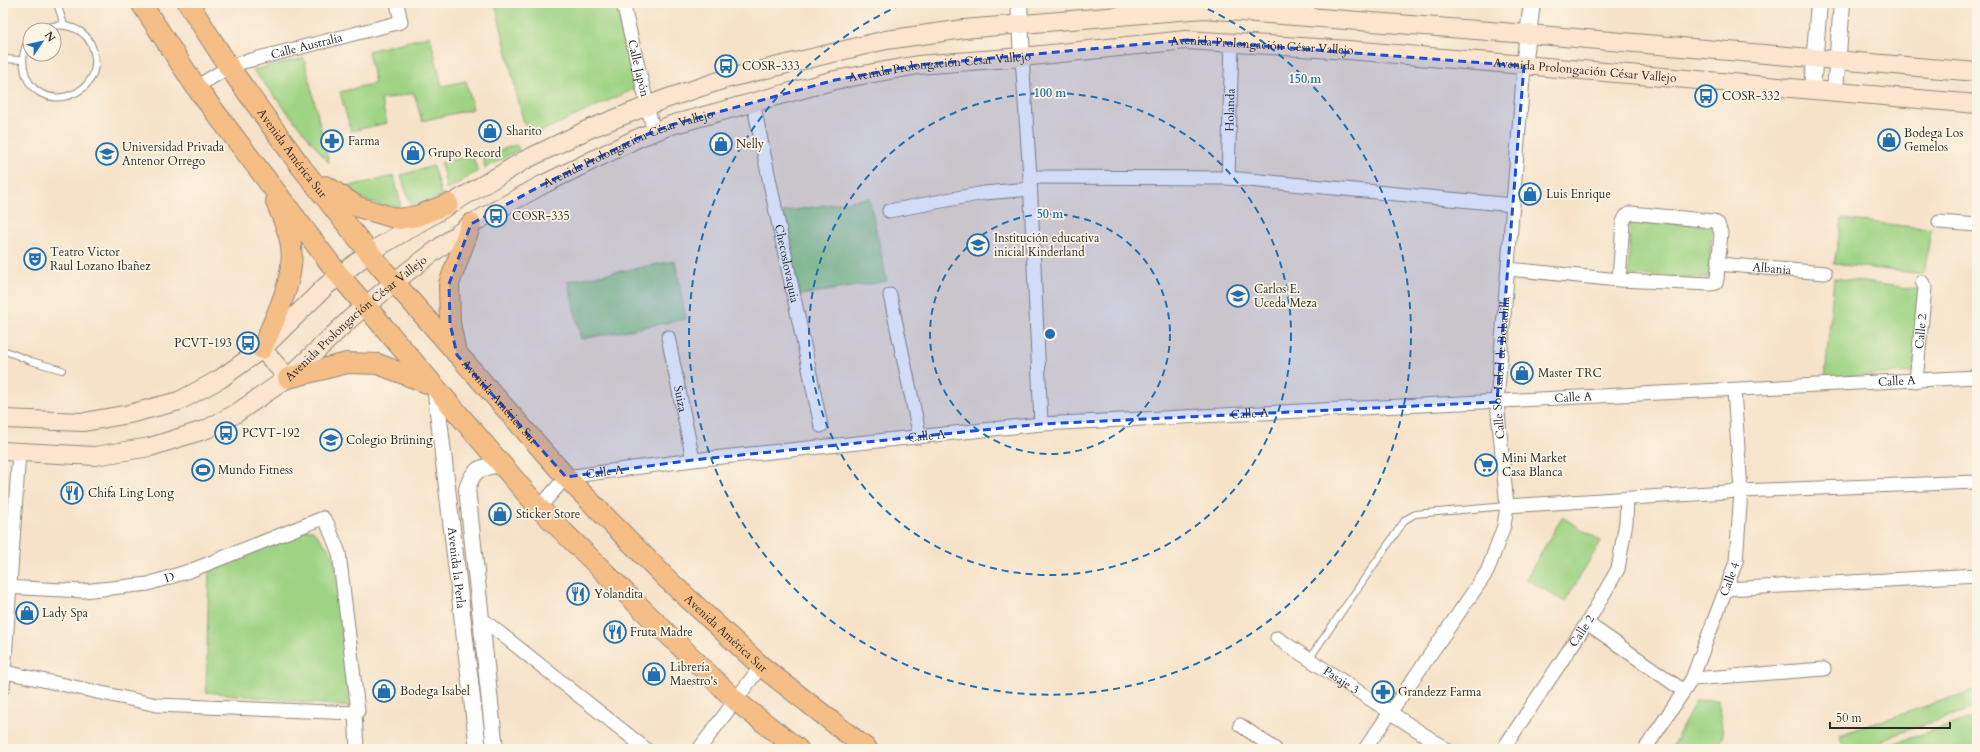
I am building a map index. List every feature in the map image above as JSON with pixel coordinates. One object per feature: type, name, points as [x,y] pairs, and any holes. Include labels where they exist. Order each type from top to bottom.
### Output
[{"type":"main road","points":[[141,3],[196,87],[339,275],[539,508],[736,701],[798,749]]},
{"type":"main road","name":"Avenida América Sur","points":[[188,3],[229,67],[302,168],[394,282],[566,477],[667,579],[761,666],[867,749]]},
{"type":"main road","points":[[3,419],[84,422],[129,414],[172,403],[220,379],[262,349],[339,275],[370,252],[448,204],[525,160],[560,142],[589,129],[649,107],[665,99],[725,79],[886,40],[964,29],[1203,6],[1307,10],[1528,34],[1815,60],[1837,60],[1977,72]]},
{"type":"main road","name":"Avenida Prolongación César Vallejo","points":[[11,452],[95,456],[150,447],[207,429],[235,414],[288,378],[365,306],[394,282],[471,224],[542,185],[638,138],[654,133],[671,125],[835,80],[918,65],[1022,57],[1186,40],[1349,50],[1977,104]]},
{"type":"main road","points":[[302,168],[347,202],[358,207],[398,219],[417,216],[448,204]]},
{"type":"main road","points":[[262,349],[286,292],[292,254],[288,233],[266,180]]},
{"type":"main road","points":[[457,354],[450,323],[449,284],[471,224]]},
{"type":"main road","points":[[262,349],[288,378],[347,363],[378,364],[435,386]]},
{"type":"street","name":"Calle Australia","points":[[196,87],[229,67],[242,62],[401,22],[397,3]]},
{"type":"street","name":"Calle Japón","points":[[623,3],[654,133]]},
{"type":"street","points":[[1019,3],[1030,183],[1040,424]]},
{"type":"street","points":[[1524,66],[1532,3]]},
{"type":"street","points":[[1812,90],[1819,3]]},
{"type":"street","points":[[1835,92],[1842,3]]},
{"type":"street","name":"Holanda","points":[[1228,178],[1232,42]]},
{"type":"street","name":"Calle Sor Isabel de Bobadilla","points":[[1365,749],[1389,712],[1487,572],[1504,526],[1507,506],[1497,402],[1524,66]]},
{"type":"street","name":"Checoslovaquia","points":[[753,102],[821,426]]},
{"type":"street","points":[[889,211],[1030,183],[1228,178],[1513,205]]},
{"type":"street","points":[[1508,270],[1619,280],[1716,283],[1722,233],[1718,224],[1713,221],[1631,213],[1626,216],[1623,222],[1619,280]]},
{"type":"street","points":[[1939,222],[1977,225]]},
{"type":"street","name":"Albania","points":[[1718,264],[1825,273]]},
{"type":"street","name":"Calle 2","points":[[1916,381],[1925,288],[1922,282]]},
{"type":"street","points":[[890,295],[920,437]]},
{"type":"street","name":"Suiza","points":[[668,337],[693,460]]},
{"type":"street","name":"Calle A","points":[[566,477],[693,460],[1040,424],[1977,377]]},
{"type":"street","name":"Avenida la Perla","points":[[435,386],[478,749]]},
{"type":"street","name":"Calle 4","points":[[1645,749],[1692,679],[1736,562],[1741,491],[1734,390]]},
{"type":"street","points":[[3,688],[5,672],[6,588],[11,452]]},
{"type":"street","name":"Avenida la Perla","points":[[496,747],[468,489],[471,476],[481,468],[502,464]]},
{"type":"street","points":[[539,508],[566,477]]},
{"type":"street","points":[[1507,506],[1741,491],[1977,482]]},
{"type":"street","name":"Calle 2","points":[[1503,749],[1587,623],[1618,569],[1626,522],[1627,499]]},
{"type":"street","name":"D","points":[[6,588],[83,591],[148,584],[192,570],[323,518],[326,520],[339,553],[358,711],[356,713]]},
{"type":"street","points":[[1726,589],[1977,575]]},
{"type":"street","points":[[481,618],[646,749]]},
{"type":"street","points":[[1587,623],[1684,691]]},
{"type":"street","name":"Pasaje 3","points":[[1277,638],[1446,749]]},
{"type":"street","points":[[699,749],[761,666]]},
{"type":"street","points":[[1692,679],[1824,668]]},
{"type":"street","points":[[5,672],[157,705],[356,713],[357,749]]},
{"type":"street","points":[[476,724],[496,747]]},
{"type":"street","points":[[1240,725],[1275,749]]},
{"type":"lane","points":[[22,62],[25,75],[33,87],[45,96],[60,98],[75,95],[87,86],[94,73],[96,58],[91,43],[80,31],[64,25],[57,3]]},
{"type":"lane","points":[[3,59],[22,60]]},
{"type":"lane","points":[[3,350],[31,361],[62,370]]},
{"type":"lane","points":[[1309,660],[1405,520],[1415,514],[1507,506]]},
{"type":"highlighted area","points":[[1186,40],[1524,66],[1497,402],[1041,424],[693,460],[566,477],[457,355],[450,323],[449,284],[471,224],[542,185],[638,138],[671,125],[835,80],[918,65]]},
{"type":"green space","points":[[495,3],[616,3],[634,89],[531,136],[523,120]]},
{"type":"green space","points":[[430,36],[442,86],[466,81],[473,109],[422,121],[414,93],[381,100],[387,123],[351,131],[340,92],[375,83],[368,51]]},
{"type":"green space","points":[[304,58],[329,163],[253,70]]},
{"type":"green space","points":[[515,145],[518,146],[519,150],[485,168],[483,156]]},
{"type":"green space","points":[[472,155],[478,171],[447,190],[441,163]]},
{"type":"green space","points":[[433,166],[442,197],[411,206],[401,175]]},
{"type":"green space","points":[[394,176],[401,206],[370,202],[342,188]]},
{"type":"green space","points":[[869,198],[887,281],[800,295],[783,212]]},
{"type":"green space","points":[[1842,219],[1931,229],[1924,274],[1834,264]]},
{"type":"green space","points":[[1631,220],[1712,226],[1709,278],[1628,275]]},
{"type":"green space","points":[[675,261],[686,319],[581,339],[568,281]]},
{"type":"green space","points":[[1834,278],[1922,290],[1913,372],[1825,378]]},
{"type":"green space","points":[[1562,517],[1601,541],[1565,602],[1526,579]]},
{"type":"green space","points":[[304,530],[313,530],[332,553],[335,564],[350,707],[206,692],[209,567]]},
{"type":"green space","points":[[1977,689],[1977,707],[1894,735],[1868,749],[1840,749],[1843,746],[1839,735]]},
{"type":"green space","points":[[1718,700],[1723,736],[1717,749],[1671,749],[1696,701]]},
{"type":"green space","points":[[1977,716],[1977,749],[1897,749],[1895,743]]},
{"type":"place","name":"COSR-333","points":[[726,66]]},
{"type":"place","name":"COSR-332","points":[[1706,96]]},
{"type":"place","name":"Sharito","points":[[490,131]]},
{"type":"place","name":"Bodega Los Gemelos","points":[[1889,140]]},
{"type":"place","name":"Farma","points":[[332,141]]},
{"type":"place","name":"Nelly","points":[[721,144]]},
{"type":"place","name":"Grupo Record","points":[[413,153]]},
{"type":"place","name":"Universidad Privada Antenor Orrego","points":[[107,154]]},
{"type":"place","name":"Luis Enrique","points":[[1530,194]]},
{"type":"place","name":"COSR-335","points":[[496,216]]},
{"type":"place","name":"Institución educativa inicial Kinderland","points":[[978,245]]},
{"type":"place","name":"Teatro Victor Raul Lozano Ibañez","points":[[35,259]]},
{"type":"place","name":"Carlos E. Uceda Meza","points":[[1238,296]]},
{"type":"place","name":"PCVT-193","points":[[248,343]]},
{"type":"place","name":"Master TRC","points":[[1522,373]]},
{"type":"place","name":"PCVT-192","points":[[226,433]]},
{"type":"place","name":"Colegio Brüning","points":[[331,440]]},
{"type":"place","name":"Mini Market Casa Blanca","points":[[1486,465]]},
{"type":"place","name":"Mundo Fitness","points":[[203,470]]},
{"type":"place","name":"Chifa Ling Long","points":[[72,493]]},
{"type":"place","name":"Sticker Store","points":[[500,514]]},
{"type":"place","name":"Yolandita","points":[[578,594]]},
{"type":"place","name":"Lady Spa","points":[[27,613]]},
{"type":"place","name":"Fruta Madre","points":[[615,632]]},
{"type":"place","name":"Librería Maestro's","points":[[654,674]]},
{"type":"place","name":"Bodega Isabel","points":[[384,691]]},
{"type":"place","name":"Grandezz Farma","points":[[1383,692]]}]
